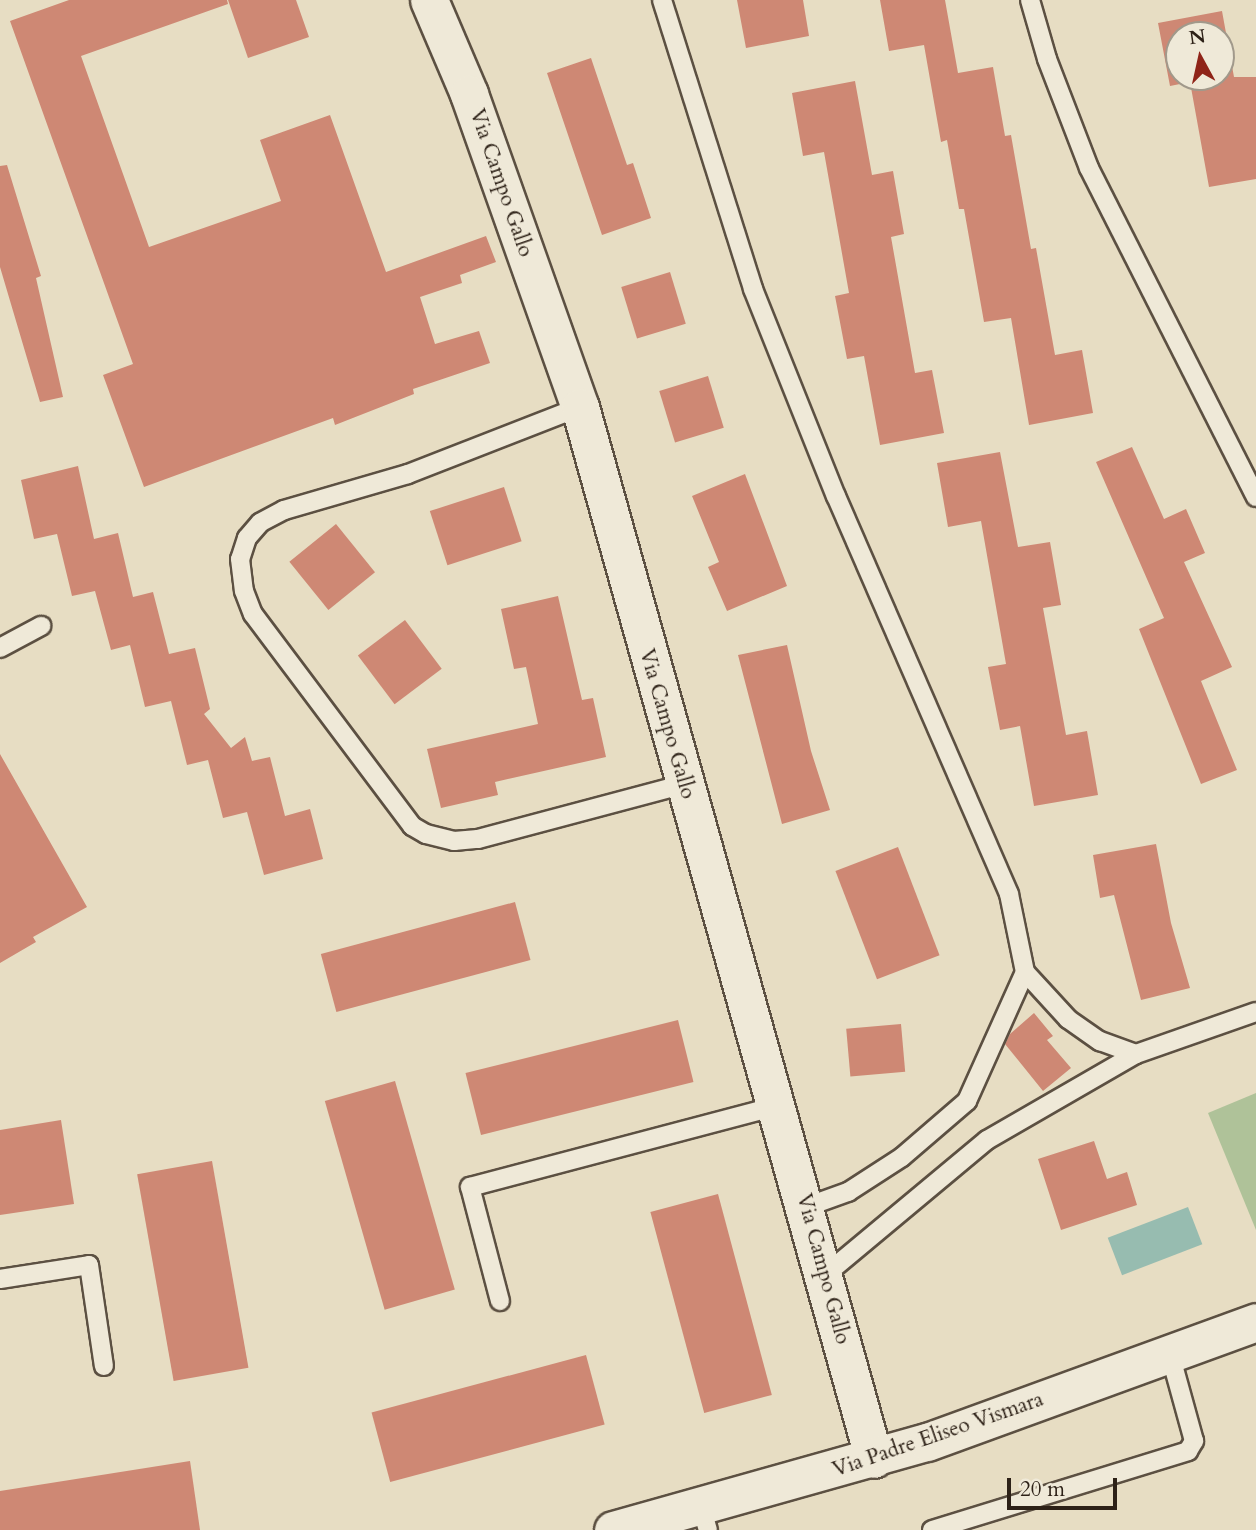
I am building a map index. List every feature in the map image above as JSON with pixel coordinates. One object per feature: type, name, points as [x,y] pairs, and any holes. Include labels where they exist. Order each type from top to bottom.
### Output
[{"type":"street","name":"Via Campo Gallo","points":[[429,0],[469,94],[580,407],[684,784],[806,1207],[874,1459]]},
{"type":"street","name":"Via Padre Eliseo Vismara","points":[[613,1530],[704,1518],[1256,1322]]},
{"type":"lane","points":[[662,0],[753,289],[836,496],[1009,894],[1026,972],[1068,1018],[1100,1041],[1136,1055]]},
{"type":"lane","points":[[1030,0],[1089,168],[1256,497]]},
{"type":"lane","points":[[580,407],[408,474],[284,510],[260,523],[247,538],[240,559],[244,591],[253,614],[286,659],[412,826],[426,834],[454,841],[478,839],[684,784]]},
{"type":"lane","points":[[0,648],[41,625]]},
{"type":"lane","points":[[806,1207],[848,1192],[902,1157],[967,1101],[1026,972]]},
{"type":"lane","points":[[825,1275],[987,1140],[1136,1055],[1256,1012]]},
{"type":"lane","points":[[500,1301],[470,1187],[777,1106]]},
{"type":"lane","points":[[0,1279],[89,1265],[104,1366]]},
{"type":"lane","points":[[932,1530],[1188,1451],[1194,1441],[1170,1354]]},
{"type":"green space","points":[[1256,1093],[1256,1230],[1208,1113]]},
{"type":"water","points":[[1188,1207],[1202,1244],[1122,1275],[1108,1238]]},
{"type":"building","points":[[69,0],[227,0],[228,4],[81,56],[149,247],[281,201],[260,140],[330,115],[386,272],[486,236],[496,262],[460,275],[462,283],[420,297],[435,344],[479,331],[490,363],[413,389],[414,394],[335,425],[333,418],[144,487],[103,375],[133,364],[10,21]]},
{"type":"building","points":[[228,0],[296,0],[309,37],[248,58]]},
{"type":"building","points":[[737,0],[803,0],[809,36],[746,48]]},
{"type":"building","points":[[880,0],[945,0],[958,73],[993,67],[1005,136],[1011,135],[1031,249],[1036,248],[1055,355],[1082,350],[1093,413],[1029,425],[1011,318],[984,322],[964,209],[959,209],[947,140],[941,142],[924,45],[889,51]]},
{"type":"building","points":[[1222,11],[1224,21],[1169,21]]},
{"type":"building","points":[[1165,22],[1165,60],[1158,23]]},
{"type":"building","points":[[591,58],[627,165],[633,163],[651,218],[602,235],[547,73]]},
{"type":"building","points":[[1235,77],[1256,77],[1256,179],[1209,187],[1192,91],[1235,91]]},
{"type":"building","points":[[855,81],[872,175],[893,171],[904,234],[891,237],[915,373],[932,370],[944,433],[880,445],[864,356],[847,359],[835,296],[849,293],[824,152],[803,156],[792,93]]},
{"type":"building","points":[[7,165],[41,276],[36,278],[63,397],[40,402],[0,267],[0,166]]},
{"type":"building","points":[[670,272],[686,324],[637,339],[621,287]]},
{"type":"building","points":[[708,376],[724,428],[675,443],[659,391]]},
{"type":"building","points":[[1132,447],[1164,519],[1186,509],[1205,553],[1184,562],[1232,667],[1201,681],[1237,770],[1201,784],[1139,629],[1164,618],[1096,462]]},
{"type":"building","points":[[1000,452],[1018,547],[1050,542],[1061,605],[1043,608],[1066,735],[1087,731],[1098,795],[1034,806],[1020,726],[1000,730],[988,667],[1006,664],[981,521],[948,527],[937,463]]},
{"type":"building","points":[[78,466],[94,539],[118,533],[133,597],[153,592],[169,654],[195,648],[210,709],[204,714],[231,748],[245,737],[252,761],[270,757],[285,816],[310,809],[323,859],[264,875],[247,812],[223,818],[208,760],[187,765],[171,701],[145,707],[130,645],[111,650],[95,591],[72,596],[57,534],[34,539],[21,480]]},
{"type":"building","points":[[745,474],[787,586],[727,611],[708,567],[719,562],[692,496]]},
{"type":"building","points":[[504,487],[522,541],[447,565],[430,511]]},
{"type":"building","points":[[336,524],[375,572],[328,610],[289,562]]},
{"type":"building","points":[[558,596],[582,700],[593,698],[606,757],[495,782],[498,795],[441,808],[427,749],[538,724],[526,667],[514,669],[501,609]]},
{"type":"building","points":[[405,620],[442,669],[395,704],[358,656]]},
{"type":"building","points":[[787,645],[811,751],[830,810],[782,824],[738,655]]},
{"type":"building","points":[[0,754],[87,907],[33,937],[36,942],[0,963]]},
{"type":"building","points":[[1156,844],[1171,923],[1190,988],[1141,1000],[1114,895],[1100,898],[1093,855]]},
{"type":"building","points":[[898,847],[940,955],[877,979],[835,871]]},
{"type":"building","points":[[515,902],[531,960],[336,1012],[321,954]]},
{"type":"building","points":[[1034,1013],[1053,1036],[1047,1040],[1071,1068],[1043,1091],[1005,1044],[1010,1034]]},
{"type":"building","points":[[678,1020],[693,1082],[481,1135],[466,1073]]},
{"type":"building","points":[[901,1024],[905,1072],[850,1077],[846,1029]]},
{"type":"building","points":[[395,1081],[455,1290],[385,1310],[325,1101]]},
{"type":"building","points":[[61,1120],[74,1204],[0,1215],[0,1130]]},
{"type":"building","points":[[1094,1141],[1107,1179],[1127,1172],[1137,1205],[1061,1230],[1038,1159]]},
{"type":"building","points":[[212,1161],[248,1368],[174,1381],[137,1174]]},
{"type":"building","points":[[718,1194],[772,1395],[704,1413],[650,1212]]},
{"type":"building","points":[[586,1355],[605,1425],[390,1482],[372,1412]]},
{"type":"building","points":[[190,1461],[200,1530],[0,1530],[0,1491]]}]
